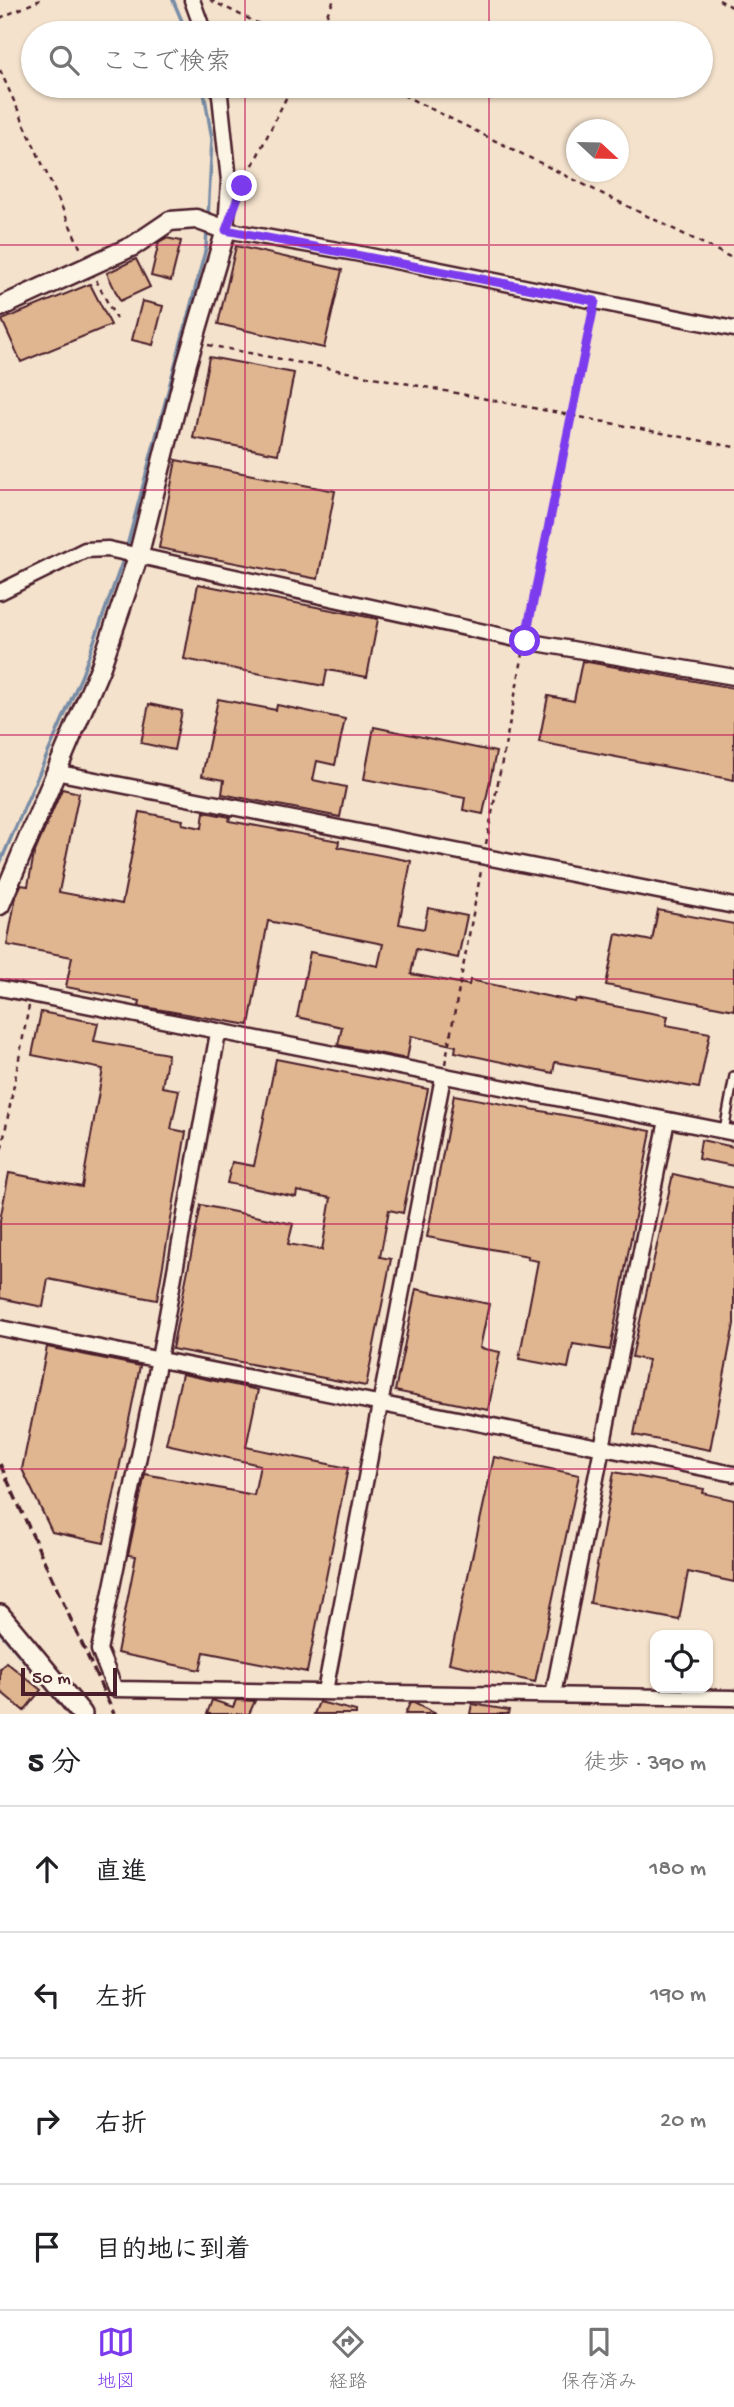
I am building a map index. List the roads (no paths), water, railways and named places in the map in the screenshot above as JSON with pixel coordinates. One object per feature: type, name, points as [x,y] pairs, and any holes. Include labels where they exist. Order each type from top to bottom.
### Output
[{"type":"main road","points":[[0,1615],[82,1714]]},
{"type":"street","points":[[192,0],[200,21]]},
{"type":"street","points":[[0,905],[101,666],[138,557],[193,342],[211,224],[229,181],[220,98]]},
{"type":"street","points":[[0,307],[133,246],[170,222],[211,224],[734,328]]},
{"type":"street","points":[[0,592],[85,550],[108,549],[525,641],[734,677]]},
{"type":"street","points":[[55,772],[734,906]]},
{"type":"street","points":[[0,988],[729,1132]]},
{"type":"street","points":[[219,1033],[159,1359],[99,1650],[116,1689],[734,1698]]},
{"type":"street","points":[[325,1691],[443,1077]]},
{"type":"street","points":[[553,1695],[667,1120]]},
{"type":"street","points":[[0,1328],[734,1474]]},
{"type":"lane","points":[[729,1132],[734,1076]]},
{"type":"waterway","points":[[173,0],[182,21]]},
{"type":"waterway","points":[[205,98],[212,139],[208,217]]},
{"type":"waterway","points":[[126,550],[206,248],[207,229]]},
{"type":"waterway","points":[[0,863],[82,675],[124,557]]},
{"type":"waterway","points":[[0,1632],[69,1714]]},
{"type":"railway","points":[[0,1464],[114,1714]]}]
